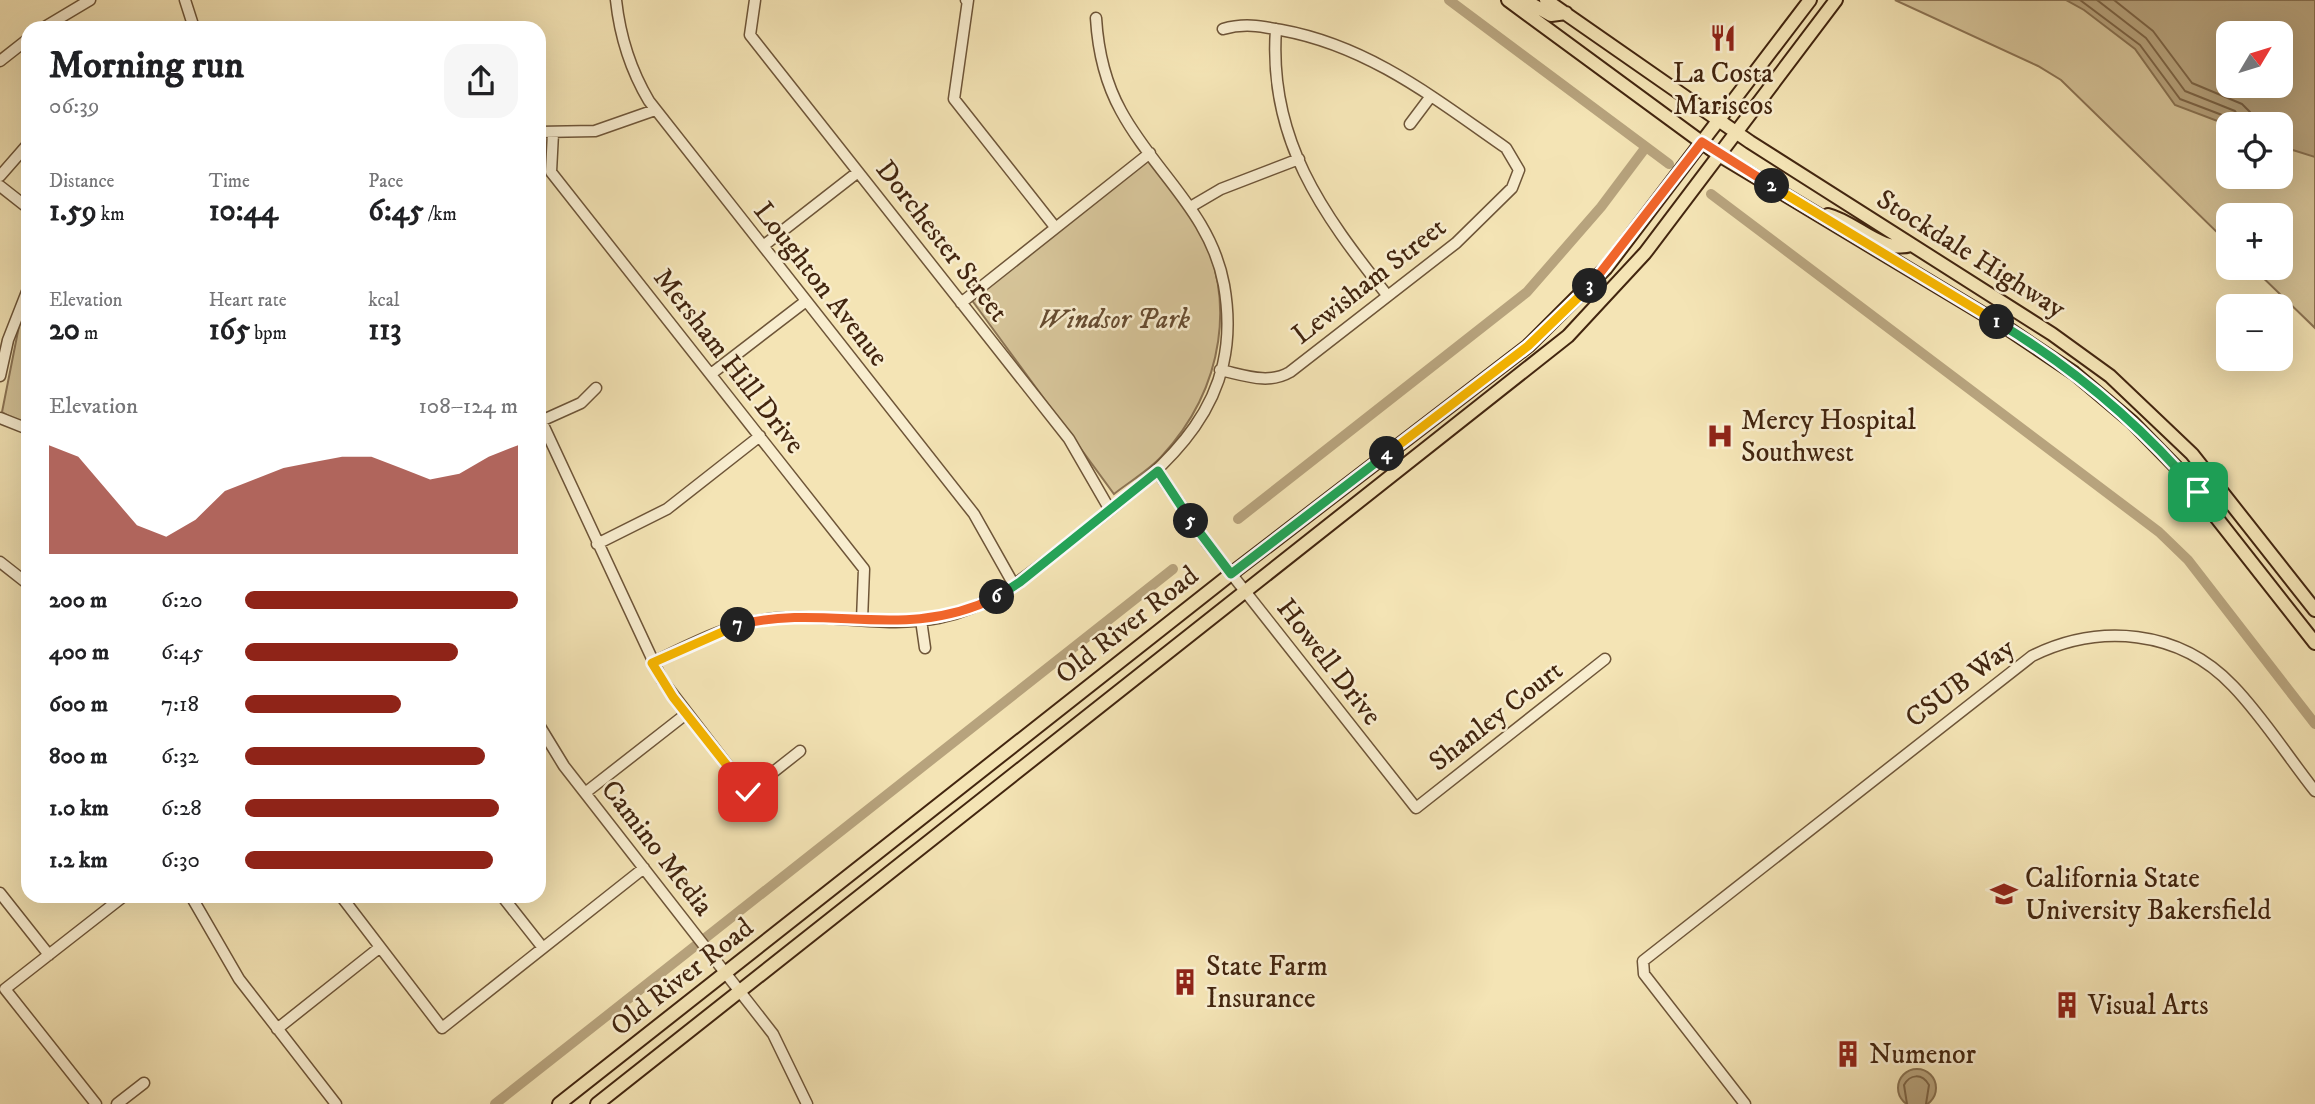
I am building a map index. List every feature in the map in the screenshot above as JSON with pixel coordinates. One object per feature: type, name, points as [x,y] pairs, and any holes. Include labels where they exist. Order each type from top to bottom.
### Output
[{"type":"main road","name":"Stockdale Highway","points":[[1508,0],[1719,155],[2010,330],[2074,373],[2157,446],[2198,492],[2315,643]]},
{"type":"main road","points":[[1524,0],[1551,15],[1566,13]]},
{"type":"main road","name":"Stockdale Highway","points":[[1546,0],[1736,133],[2052,334],[2110,376],[2149,410],[2209,472],[2315,610]]},
{"type":"main road","name":"Old River Road","points":[[559,1104],[1231,574],[1528,346],[1581,296],[1810,0]]},
{"type":"main road","name":"Old River Road","points":[[597,1104],[1539,361],[1595,310],[1646,253],[1836,0]]},
{"type":"main road","points":[[1814,212],[1843,219],[1894,248],[1911,245]]},
{"type":"main road","points":[[1437,441],[1438,425],[1476,396],[1485,380]]},
{"type":"street","points":[[55,21],[90,0]]},
{"type":"street","points":[[185,0],[192,21]]},
{"type":"street","name":"Loughton Avenue","points":[[616,0],[622,41],[630,64],[655,110],[974,514],[1014,586]]},
{"type":"street","name":"Dorchester Street","points":[[755,0],[750,35],[1069,439],[1111,510]]},
{"type":"street","points":[[967,0],[954,99],[1055,228]]},
{"type":"street","points":[[652,663],[719,631],[755,621],[796,617],[921,621],[979,605],[1014,586],[1111,510],[1158,471],[1196,427],[1220,370],[1227,327],[1224,285],[1214,248],[1192,206],[1133,130],[1112,93],[1100,53],[1096,18]]},
{"type":"street","points":[[1223,29],[1242,23],[1276,29],[1350,48],[1394,70],[1431,96],[1410,124]]},
{"type":"street","points":[[1276,29],[1274,56],[1279,99],[1299,159],[1324,213],[1387,295]]},
{"type":"street","points":[[0,61],[21,44]]},
{"type":"street","name":"Lewisham Street","points":[[1220,370],[1278,379],[1479,222],[1512,188],[1519,170],[1506,148],[1431,96]]},
{"type":"street","points":[[546,132],[615,126],[655,110]]},
{"type":"street","name":"Mersham Hill Drive","points":[[553,133],[551,172],[864,569],[862,620]]},
{"type":"street","points":[[0,176],[21,152]]},
{"type":"street","points":[[961,303],[1150,153]]},
{"type":"street","points":[[1192,206],[1221,189],[1299,159]]},
{"type":"street","points":[[763,246],[858,172]]},
{"type":"street","points":[[0,186],[21,202]]},
{"type":"street","points":[[710,374],[806,301]]},
{"type":"street","points":[[0,376],[8,340],[21,307]]},
{"type":"street","points":[[546,417],[581,403],[596,388]]},
{"type":"street","points":[[0,418],[21,426]]},
{"type":"street","points":[[546,432],[652,663],[686,714],[748,792],[800,751]]},
{"type":"street","points":[[597,544],[667,509],[760,436]]},
{"type":"street","name":"Howell Drive","points":[[1158,471],[1245,593],[1416,808]]},
{"type":"street","points":[[0,562],[21,578]]},
{"type":"street","points":[[921,621],[925,648]]},
{"type":"street","name":"CSUB Way","points":[[1745,1104],[1642,967],[1646,958],[2017,666],[2069,641],[2111,634],[2150,638],[2179,649],[2211,666],[2234,686],[2315,791]]},
{"type":"street","name":"Shanley Court","points":[[1416,808],[1605,659]]},
{"type":"street","points":[[584,793],[686,714]]},
{"type":"street","name":"Camino Media","points":[[546,736],[584,793],[740,991],[786,1057],[807,1104]]},
{"type":"street","points":[[346,903],[442,1028],[644,868]]},
{"type":"street","points":[[0,893],[49,955]]},
{"type":"street","points":[[96,1104],[5,989],[115,903]]},
{"type":"street","points":[[195,903],[233,969],[336,1104]]},
{"type":"street","points":[[508,903],[543,948]]},
{"type":"street","points":[[277,1029],[379,948]]},
{"type":"street","points":[[117,1104],[144,1083]]},
{"type":"green space","points":[[1895,0],[2315,0],[2315,328],[2293,307],[2293,294],[2280,294],[2265,280],[2293,280],[2293,203],[2216,203],[2216,231],[2061,80],[2038,66]]},
{"type":"green space","name":"Windsor Park","points":[[1150,159],[1192,215],[1207,246],[1217,278],[1220,310],[1218,341],[1211,372],[1199,402],[1182,431],[1156,462],[1114,494],[971,299]]},
{"type":"green space","points":[[21,316],[21,423],[2,412]]},
{"type":"water","points":[[2066,0],[2315,0],[2315,157],[2293,150],[2293,112],[2216,112],[2216,120],[2175,105],[2135,49],[2084,10]]},
{"type":"water","points":[[1910,1070],[1924,1070],[1931,1074],[1935,1081],[1935,1095],[1926,1105],[1908,1105],[1899,1095],[1899,1081],[1903,1074]]},
{"type":"waterway","points":[[1449,0],[1669,164]]},
{"type":"waterway","points":[[1238,519],[1527,292],[1601,207],[1646,147]]},
{"type":"waterway","points":[[1711,194],[2159,532],[2188,560],[2315,724]]},
{"type":"waterway","points":[[495,1104],[1173,569]]},
{"type":"place","name":"La Costa Mariscos","points":[[1723,38]]},
{"type":"place","name":"Mercy Hospital Southwest","points":[[1720,436]]},
{"type":"place","name":"California State University Bakersfield","points":[[2004,894]]},
{"type":"place","name":"State Farm Insurance","points":[[1185,982]]},
{"type":"place","name":"Visual Arts","points":[[2067,1005]]},
{"type":"place","name":"Numenor","points":[[1848,1054]]},
{"type":"route","points":[[748,792],[673,697],[652,663],[719,631],[755,621],[796,617],[902,622],[959,613],[998,596],[1020,582],[1158,471],[1231,574],[1528,346],[1581,296],[1606,268],[1702,142],[1719,155],[2049,355],[2101,394],[2132,422],[2198,492]]}]
